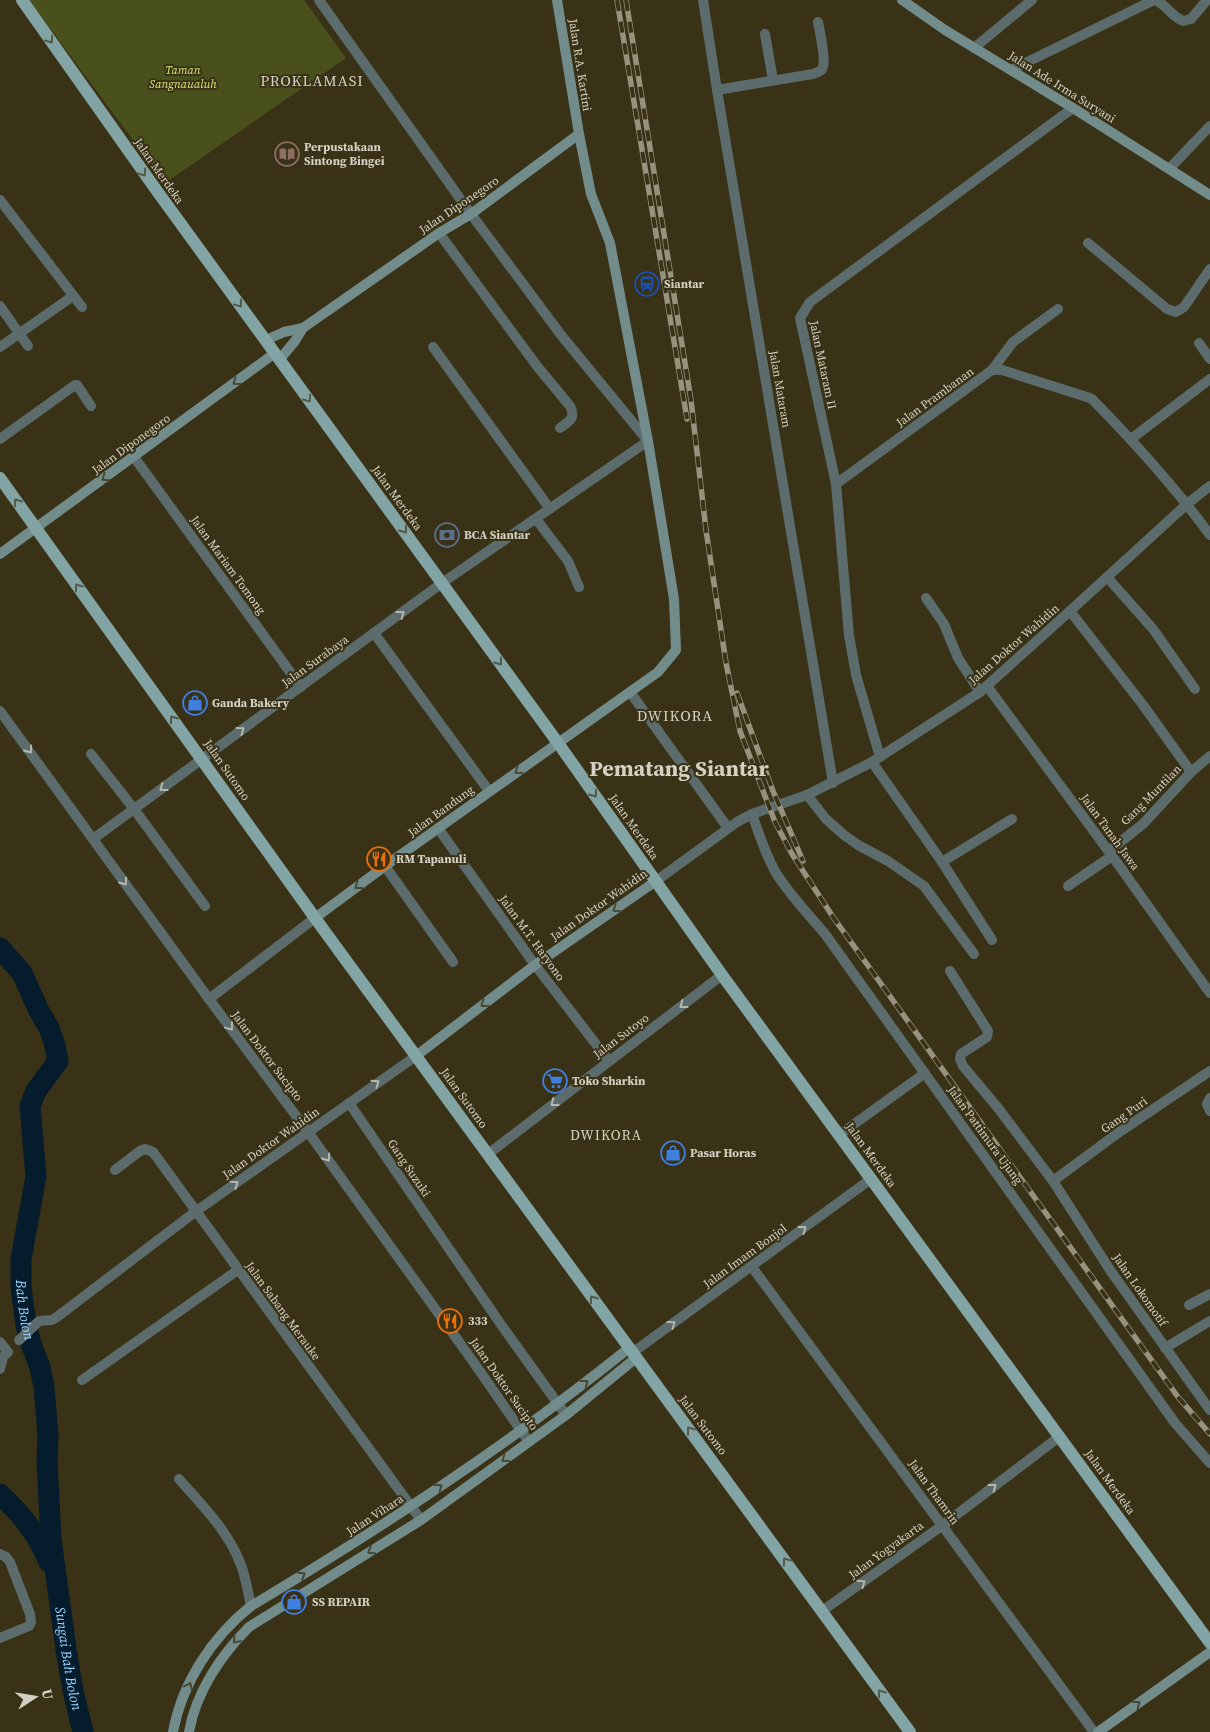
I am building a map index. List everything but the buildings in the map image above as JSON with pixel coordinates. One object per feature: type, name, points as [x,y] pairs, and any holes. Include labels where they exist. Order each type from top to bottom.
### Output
[{"type":"main road","name":"Jalan Merdeka","points":[[22,0],[162,199],[558,743],[722,975],[1210,1643]]},
{"type":"main road","name":"Jalan Sutomo","points":[[0,478],[315,918],[910,1732]]},
{"type":"street","points":[[319,0],[471,214],[561,335],[648,442]]},
{"type":"street","name":"Jalan R.A. Kartini","points":[[557,0],[591,194],[610,243],[648,442]]},
{"type":"street","name":"Jalan Mataram","points":[[703,0],[833,783]]},
{"type":"street","name":"Jalan Ade Irma Suryani","points":[[902,0],[974,48],[1210,195]]},
{"type":"street","points":[[974,48],[1032,0]]},
{"type":"street","points":[[1011,70],[1155,0],[1183,21],[1191,19],[1207,0]]},
{"type":"street","points":[[717,90],[813,74],[820,71],[823,67],[823,58],[818,22]]},
{"type":"street","points":[[764,34],[772,80]]},
{"type":"street","name":"Jalan Mataram II","points":[[992,940],[876,759],[856,675],[849,635],[836,484],[800,318],[810,302],[1073,108]]},
{"type":"street","points":[[1168,169],[1210,126]]},
{"type":"street","name":"Jalan Diponegoro","points":[[266,340],[284,332],[302,328],[439,233],[471,214],[579,134]]},
{"type":"street","points":[[0,200],[82,307]]},
{"type":"street","points":[[439,233],[537,366],[570,406],[573,412],[572,418],[560,428]]},
{"type":"street","points":[[1088,243],[1168,309],[1176,312],[1184,308],[1210,269]]},
{"type":"street","points":[[0,347],[73,296]]},
{"type":"street","points":[[0,306],[28,346]]},
{"type":"street","points":[[992,370],[1013,342],[1058,308]]},
{"type":"street","name":"Jalan Diponegoro","points":[[0,554],[35,527],[278,356],[295,341],[302,328]]},
{"type":"street","points":[[1199,343],[1210,359]]},
{"type":"street","points":[[433,347],[550,509]]},
{"type":"street","name":"Jalan Prambanan","points":[[836,484],[992,370],[1002,370],[1090,398],[1131,439],[1187,504],[1210,535]]},
{"type":"street","points":[[1131,439],[1210,379]]},
{"type":"street","points":[[0,438],[74,384],[77,385],[91,406]]},
{"type":"street","name":"Jalan Surabaya","points":[[93,839],[442,584],[648,442]]},
{"type":"street","name":"Jalan Bandung","points":[[315,918],[658,672],[676,650],[674,599],[648,442]]},
{"type":"street","name":"Jalan Mariam Tomong","points":[[134,457],[301,687]]},
{"type":"street","name":"Jalan Doktor Wahidin","points":[[19,1340],[39,1321],[52,1320],[195,1212],[416,1056],[535,965],[656,881],[728,828],[752,814],[807,796],[833,783],[876,759],[983,689],[1187,504],[1210,486]]},
{"type":"street","points":[[536,519],[568,561],[579,588]]},
{"type":"street","points":[[1107,577],[1153,629],[1195,689]]},
{"type":"street","name":"Jalan Tanah Jawa","points":[[926,598],[944,624],[958,658],[1110,853],[1210,993]]},
{"type":"street","points":[[1070,611],[1143,705],[1190,772]]},
{"type":"street","points":[[374,634],[490,791]]},
{"type":"street","points":[[630,692],[728,828]]},
{"type":"street","name":"Jalan Doktor Sucipto","points":[[0,710],[209,999],[308,1132],[529,1442]]},
{"type":"street","points":[[91,754],[206,906]]},
{"type":"street","name":"Gang Muntilan","points":[[1068,886],[1143,824],[1190,772],[1210,756]]},
{"type":"street","points":[[807,796],[826,819],[844,835],[888,861],[924,886],[974,954]]},
{"type":"street","name":"Jalan Pattimura Ujung","points":[[752,814],[764,848],[788,890],[826,934],[1175,1424],[1210,1463]]},
{"type":"street","points":[[942,862],[1012,819]]},
{"type":"street","name":"Jalan M.T. Haryono","points":[[438,828],[535,965],[609,1061]]},
{"type":"street","points":[[385,866],[453,962]]},
{"type":"street","points":[[209,999],[315,918]]},
{"type":"street","name":"Jalan Lokomotif","points":[[950,971],[988,1031],[987,1037],[961,1054],[960,1059],[963,1066],[998,1108],[1053,1181],[1110,1270],[1210,1410]]},
{"type":"street","name":"Jalan Sutoyo","points":[[488,1154],[722,975]]},
{"type":"street","points":[[839,1135],[925,1073]]},
{"type":"street","name":"Gang Puri","points":[[1053,1181],[1118,1133],[1209,1075]]},
{"type":"street","points":[[1210,1098],[1207,1104],[1210,1111]]},
{"type":"street","name":"Gang Suzuki","points":[[349,1103],[448,1248],[566,1415]]},
{"type":"street","name":"Jalan Sabang Merauke","points":[[115,1170],[140,1151],[145,1149],[153,1152],[421,1520]]},
{"type":"street","name":"Jalan Imam Bonjol","points":[[632,1353],[871,1179]]},
{"type":"street","name":"Jalan Thamrin","points":[[752,1267],[1096,1732]]},
{"type":"street","points":[[82,1380],[238,1270]]},
{"type":"street","points":[[1189,1306],[1210,1294]]},
{"type":"street","points":[[1165,1348],[1210,1321]]},
{"type":"street","points":[[0,1342],[8,1352],[2,1359],[0,1369]]},
{"type":"street","points":[[189,1732],[191,1720],[204,1689],[217,1666],[232,1644],[249,1627],[421,1520],[566,1415],[632,1353]]},
{"type":"street","name":"Jalan Vihara","points":[[173,1732],[176,1716],[190,1682],[220,1634],[236,1618],[251,1606],[411,1507],[520,1429],[632,1353]]},
{"type":"street","name":"Jalan Yogyakarta","points":[[822,1611],[943,1525],[1060,1437]]},
{"type":"street","points":[[179,1479],[214,1518],[230,1543],[241,1564],[251,1606]]},
{"type":"street","points":[[0,1554],[10,1562],[30,1614],[31,1622],[29,1626],[0,1638]]},
{"type":"street","points":[[333,1557],[341,1570]]},
{"type":"street","points":[[236,1618],[249,1627]]},
{"type":"street","points":[[1096,1732],[1210,1652]]},
{"type":"street","points":[[176,1716],[191,1720]]},
{"type":"green space","name":"Taman Sangnaualuh","points":[[29,0],[304,0],[346,58],[165,183]]},
{"type":"waterway","name":"Bah Bolon","points":[[0,948],[22,973],[49,1028],[58,1061],[36,1091],[30,1106],[36,1176],[21,1259],[21,1287],[26,1325],[40,1367],[44,1387],[48,1435],[47,1462],[51,1539],[66,1649],[73,1691],[83,1732]]},
{"type":"waterway","name":"Bah Bolon","points":[[0,1494],[28,1525],[49,1562]]},
{"type":"railway","points":[[617,0],[687,419]]},
{"type":"railway","points":[[626,0],[691,400],[706,530],[726,663],[740,731],[775,822],[792,854],[833,917],[1178,1397],[1210,1434]]},
{"type":"railway","points":[[737,693],[773,791],[803,861]]},
{"type":"place","name":"Perpustakaan Sintong Bingei","points":[[287,154]]},
{"type":"place","name":"Siantar","points":[[647,284]]},
{"type":"place","name":"BCA Siantar","points":[[447,535]]},
{"type":"place","name":"Ganda Bakery","points":[[195,703]]},
{"type":"place","name":"RM Tapanuli","points":[[379,859]]},
{"type":"place","name":"Toko Sharkin","points":[[555,1081]]},
{"type":"place","name":"Pasar Horas","points":[[673,1153]]},
{"type":"place","name":"333","points":[[450,1321]]},
{"type":"place","name":"SS REPAIR","points":[[294,1602]]},
{"type":"district","name":"PROKLAMASI","points":[[312,80]]},
{"type":"district","name":"DWIKORA","points":[[675,715]]},
{"type":"district","name":"Pematang Siantar","points":[[679,768]]},
{"type":"district","name":"DWIKORA","points":[[606,1135]]},
{"type":"water label","name":"Sungai Bah Bolon","points":[[69,1658]]}]
